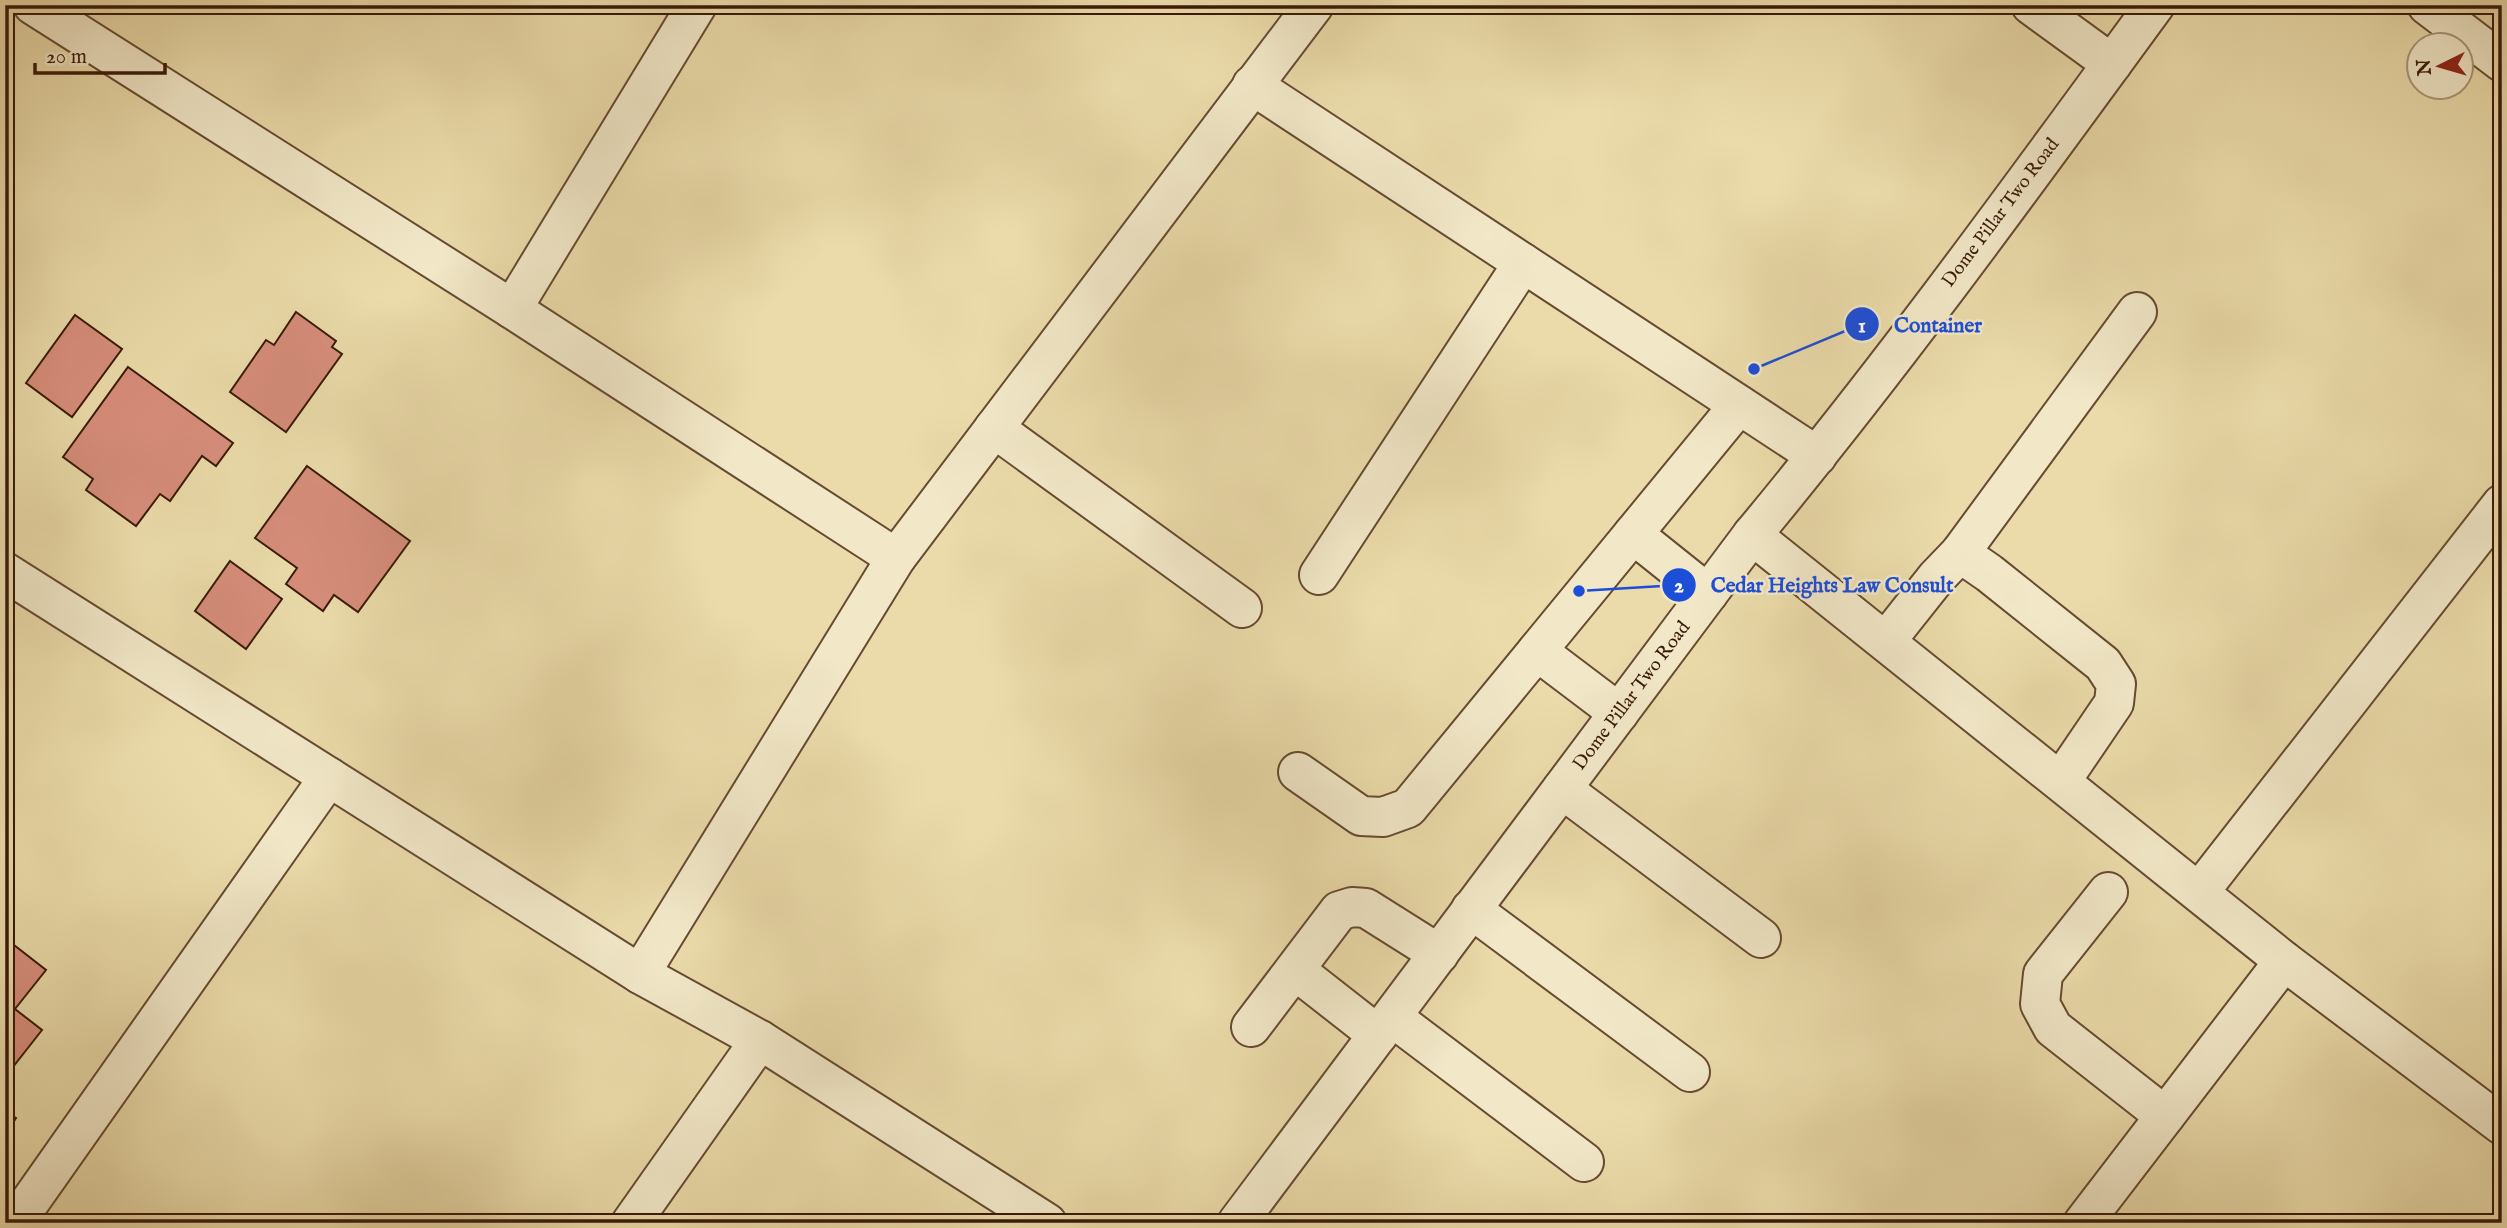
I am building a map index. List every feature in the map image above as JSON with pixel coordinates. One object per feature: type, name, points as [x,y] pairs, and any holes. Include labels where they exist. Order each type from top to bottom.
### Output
[{"type":"street","points":[[33,5],[512,309],[896,558]]},
{"type":"street","points":[[512,309],[697,5]]},
{"type":"street","points":[[640,974],[896,558],[1314,5]]},
{"type":"street","points":[[2031,5],[2112,64]]},
{"type":"street","name":"Dome Pillar Two Road","points":[[1237,1223],[1752,535],[1817,456],[2155,5]]},
{"type":"street","points":[[2427,5],[2502,62]]},
{"type":"street","points":[[1252,85],[1817,456]]},
{"type":"street","points":[[1319,575],[1524,263]]},
{"type":"street","points":[[1886,642],[1936,578],[1960,553],[2137,312]]},
{"type":"street","points":[[1298,772],[1361,816],[1383,817],[1408,808],[1739,405]]},
{"type":"street","points":[[994,428],[1242,608]]},
{"type":"street","points":[[2200,891],[2502,503]]},
{"type":"street","points":[[1633,534],[1708,594]]},
{"type":"street","points":[[1752,535],[2200,891],[2284,961],[2502,1125]]},
{"type":"street","points":[[1960,553],[2103,664],[2116,684],[2114,703],[2061,781]]},
{"type":"street","points":[[5,572],[640,974],[760,1040],[1047,1223]]},
{"type":"street","points":[[1537,651],[1619,713]]},
{"type":"street","points":[[15,1223],[329,777]]},
{"type":"street","points":[[1562,789],[1761,938]]},
{"type":"street","points":[[2108,892],[2043,974],[2040,1004],[2053,1028],[2165,1116]]},
{"type":"street","points":[[1251,1027],[1339,911],[1352,907],[1366,908],[1439,954]]},
{"type":"street","points":[[1471,909],[1690,1072]]},
{"type":"street","points":[[2083,1223],[2284,961]]},
{"type":"street","points":[[1295,970],[1385,1026],[1584,1162]]},
{"type":"street","points":[[631,1223],[760,1040]]},
{"type":"building","points":[[296,312],[336,341],[332,347],[342,354],[286,432],[230,392],[266,340],[274,345]]},
{"type":"building","points":[[75,315],[122,349],[72,417],[26,383]]},
{"type":"building","points":[[128,367],[233,443],[216,466],[202,456],[170,501],[160,494],[136,526],[86,490],[93,479],[63,457]]},
{"type":"building","points":[[307,466],[410,541],[358,612],[334,595],[323,611],[286,584],[297,568],[255,538]]},
{"type":"building","points":[[230,561],[282,599],[246,649],[195,611]]},
{"type":"building","points":[[5,938],[46,970],[15,1009],[42,1030],[5,1077]]},
{"type":"building","points":[[5,1111],[16,1118],[5,1135]]},
{"type":"place","name":"Container","points":[[1754,369]]},
{"type":"place","name":"Cedar Heights Law Consult","points":[[1579,591]]}]
